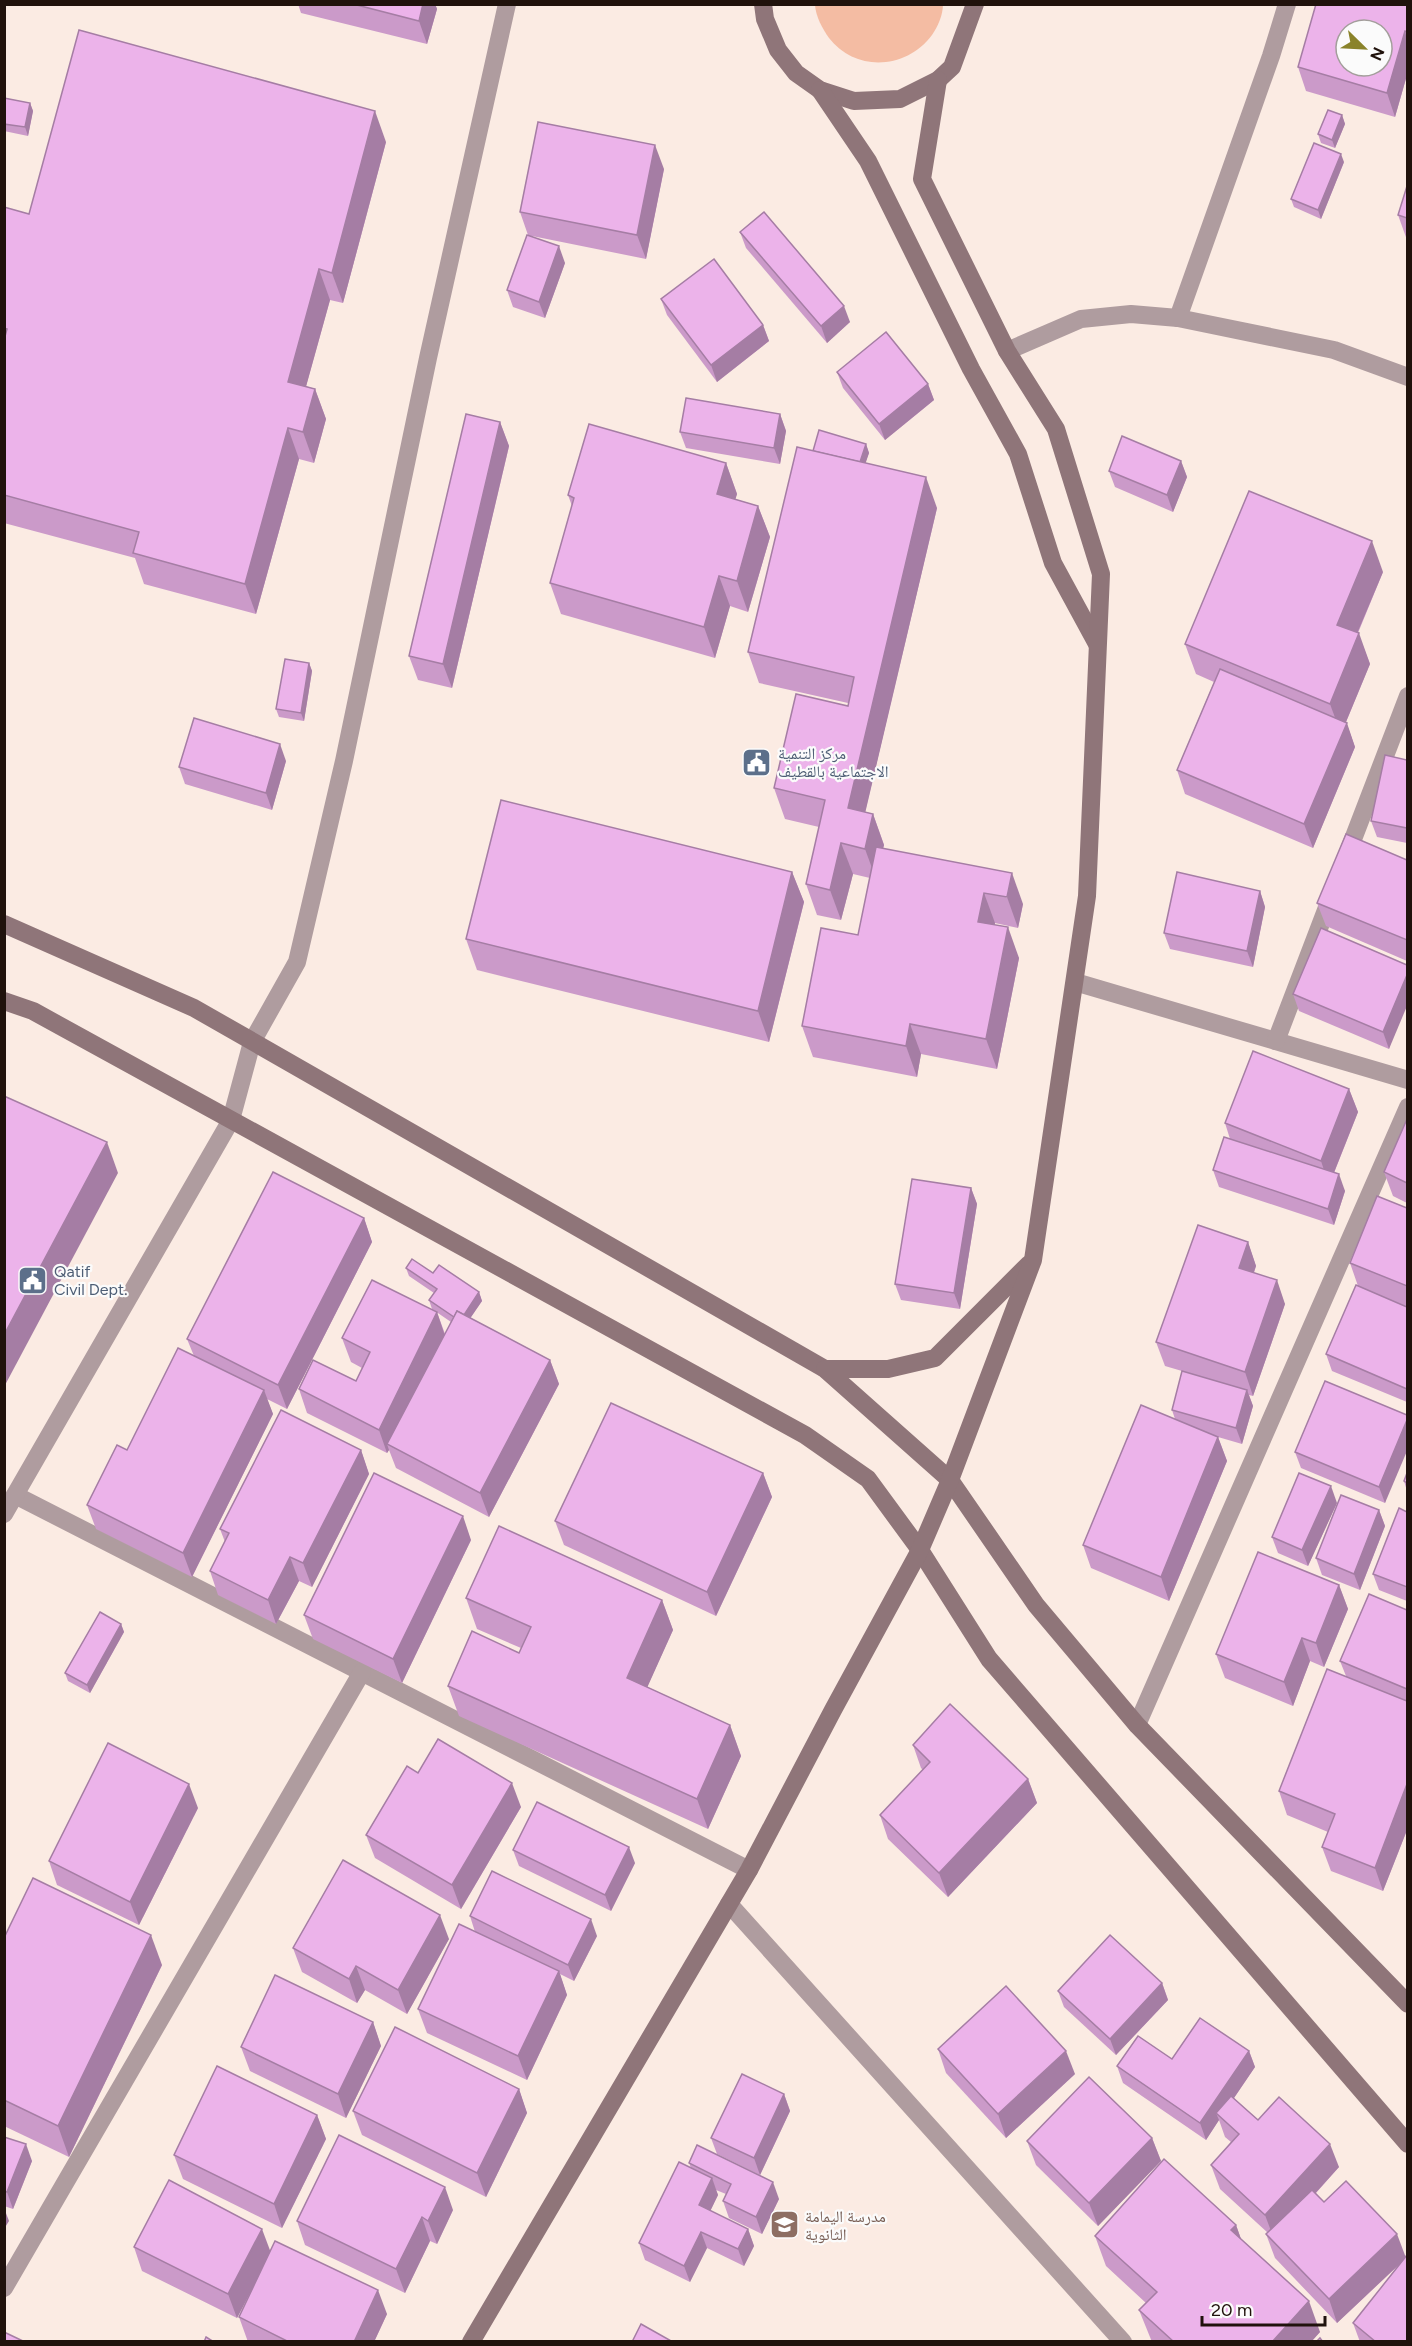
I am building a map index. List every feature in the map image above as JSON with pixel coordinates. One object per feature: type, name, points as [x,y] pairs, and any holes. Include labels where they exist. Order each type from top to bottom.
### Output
[{"type":"street","points":[[4,1514],[231,1120],[252,1042],[297,962],[344,761],[428,358],[507,4]]},
{"type":"street","points":[[761,9],[778,50],[796,73],[820,90],[854,101],[900,99],[938,80],[952,67],[975,4]]},
{"type":"street","points":[[1178,318],[1287,4]]},
{"type":"street","points":[[471,2342],[749,1869],[920,1550],[950,1480],[1033,1260],[1087,896],[1101,574],[1056,429],[1007,351],[922,179],[938,80]]},
{"type":"street","points":[[820,90],[868,161],[971,369],[1018,454],[1053,563],[1098,646]]},
{"type":"street","points":[[1007,351],[1081,319],[1131,314],[1178,318],[1334,350],[1407,377]]},
{"type":"street","points":[[1276,1041],[1407,696]]},
{"type":"street","points":[[4,924],[194,1008],[825,1369],[950,1480],[1036,1605],[1137,1725],[1407,2003]]},
{"type":"street","points":[[1075,982],[1407,1080]]},
{"type":"street","points":[[4,1001],[33,1011],[805,1435],[868,1479],[920,1550],[989,1659],[1407,2144]]},
{"type":"street","points":[[1137,1725],[1407,1107]]},
{"type":"street","points":[[825,1369],[888,1369],[935,1358],[1033,1260]]},
{"type":"street","points":[[15,1495],[749,1869]]},
{"type":"street","points":[[4,2288],[362,1672]]},
{"type":"street","points":[[729,1904],[1123,2342]]},
{"type":"shaded area","points":[[943,4],[936,28],[922,46],[909,55],[881,62],[853,57],[840,49],[824,30],[815,5]]},
{"type":"building","points":[[353,4],[423,4],[419,21]]},
{"type":"building","points":[[1316,4],[1407,4],[1407,32],[1405,31],[1394,69],[1394,18],[1334,18],[1334,78],[1298,67]]},
{"type":"building","points":[[79,30],[375,111],[332,273],[319,269],[288,382],[315,389],[303,432],[288,428],[245,584],[133,553],[139,532],[4,495],[4,340],[7,329],[4,328],[4,207],[29,214]]},
{"type":"building","points":[[1336,78],[1391,78],[1387,93]]},
{"type":"building","points":[[4,98],[30,103],[25,127],[4,124]]},
{"type":"building","points":[[1328,110],[1342,115],[1332,140],[1318,134]]},
{"type":"building","points":[[538,122],[655,145],[637,235],[520,212]]},
{"type":"building","points":[[1314,143],[1341,154],[1318,210],[1291,199]]},
{"type":"building","points":[[1407,186],[1407,218],[1398,215]]},
{"type":"building","points":[[764,212],[844,306],[821,326],[740,232]]},
{"type":"building","points":[[527,235],[559,246],[539,302],[507,290]]},
{"type":"building","points":[[714,259],[763,325],[711,365],[661,299]]},
{"type":"building","points":[[886,332],[928,384],[879,424],[837,372]]},
{"type":"building","points":[[686,398],[780,414],[774,448],[680,432]]},
{"type":"building","points":[[466,414],[500,422],[443,664],[409,656]]},
{"type":"building","points":[[589,424],[726,463],[717,494],[758,506],[737,581],[719,576],[704,627],[550,583],[574,498],[568,495]]},
{"type":"building","points":[[819,430],[866,444],[860,462],[813,451]]},
{"type":"building","points":[[1122,436],[1181,461],[1167,495],[1109,471]]},
{"type":"building","points":[[797,447],[926,477],[848,808],[873,814],[865,849],[841,843],[830,890],[806,884],[825,800],[774,788],[796,694],[848,706],[854,677],[748,652]]},
{"type":"building","points":[[1249,491],[1372,541],[1337,625],[1359,633],[1330,704],[1185,644]]},
{"type":"building","points":[[285,659],[309,663],[301,713],[276,709]]},
{"type":"building","points":[[1220,669],[1347,723],[1304,824],[1177,770]]},
{"type":"building","points":[[194,718],[280,744],[266,793],[179,767]]},
{"type":"building","points":[[1385,755],[1407,760],[1407,828],[1371,821]]},
{"type":"building","points":[[501,800],[792,872],[758,1011],[466,939]]},
{"type":"building","points":[[1346,834],[1407,860],[1407,940],[1317,903]]},
{"type":"building","points":[[876,847],[1012,873],[1007,897],[984,893],[978,922],[1008,927],[986,1039],[910,1024],[906,1046],[802,1026],[821,928],[858,935]]},
{"type":"building","points":[[1177,872],[1260,891],[1247,951],[1164,933]]},
{"type":"building","points":[[1321,928],[1407,965],[1407,975],[1383,1032],[1293,994]]},
{"type":"building","points":[[1253,1051],[1349,1089],[1321,1161],[1225,1123]]},
{"type":"building","name":"Qatif Civil Dept.","points":[[4,1096],[107,1142],[4,1335]]},
{"type":"building","points":[[1407,1119],[1407,1183],[1384,1172]]},
{"type":"building","points":[[1224,1137],[1339,1174],[1328,1209],[1213,1170]]},
{"type":"building","points":[[273,1172],[364,1218],[278,1385],[187,1339]]},
{"type":"building","points":[[912,1179],[971,1188],[954,1293],[895,1284]]},
{"type":"building","points":[[1377,1196],[1407,1208],[1407,1286],[1350,1263]]},
{"type":"building","points":[[1198,1225],[1248,1242],[1239,1268],[1277,1280],[1245,1372],[1156,1342]]},
{"type":"building","points":[[412,1259],[433,1273],[439,1265],[479,1292],[464,1315],[457,1311],[454,1317],[429,1300],[437,1289],[406,1268]]},
{"type":"building","points":[[372,1280],[437,1312],[379,1430],[299,1389],[313,1360],[356,1381],[370,1352],[342,1338]]},
{"type":"building","points":[[1356,1285],[1407,1307],[1407,1389],[1326,1354]]},
{"type":"building","points":[[457,1311],[550,1360],[480,1493],[387,1444]]},
{"type":"building","points":[[178,1348],[264,1390],[183,1553],[87,1505],[117,1445],[127,1450]]},
{"type":"building","points":[[1182,1371],[1247,1390],[1236,1428],[1172,1410]]},
{"type":"building","points":[[1325,1381],[1407,1415],[1407,1420],[1379,1487],[1295,1452]]},
{"type":"building","points":[[611,1403],[763,1473],[707,1592],[555,1521]]},
{"type":"building","points":[[1141,1405],[1218,1437],[1161,1577],[1083,1545]]},
{"type":"building","points":[[281,1410],[361,1450],[303,1563],[290,1557],[268,1600],[210,1571],[229,1533],[220,1529]]},
{"type":"building","points":[[374,1473],[463,1516],[393,1659],[304,1615]]},
{"type":"building","points":[[1299,1473],[1331,1486],[1302,1550],[1272,1537]]},
{"type":"building","points":[[1341,1495],[1379,1510],[1354,1574],[1316,1558]]},
{"type":"building","points":[[1399,1508],[1407,1512],[1407,1587],[1373,1574]]},
{"type":"building","points":[[499,1526],[662,1600],[627,1678],[730,1725],[697,1799],[448,1686],[472,1631],[519,1653],[531,1627],[466,1598]]},
{"type":"building","points":[[1258,1552],[1339,1585],[1316,1643],[1302,1638],[1284,1682],[1216,1654]]},
{"type":"building","points":[[1369,1594],[1407,1610],[1407,1689],[1340,1661]]},
{"type":"building","points":[[100,1612],[121,1624],[87,1685],[65,1673]]},
{"type":"building","points":[[1327,1669],[1407,1701],[1407,1784],[1375,1868],[1322,1847],[1335,1814],[1279,1791]]},
{"type":"building","points":[[950,1704],[1028,1779],[939,1873],[880,1815],[930,1762],[913,1745]]},
{"type":"building","points":[[438,1739],[512,1783],[452,1885],[366,1835],[407,1766],[418,1773]]},
{"type":"building","points":[[108,1743],[189,1784],[130,1902],[49,1861]]},
{"type":"building","points":[[537,1802],[629,1847],[605,1895],[513,1850]]},
{"type":"building","points":[[343,1860],[440,1915],[398,1990],[356,1966],[349,1979],[293,1948]]},
{"type":"building","points":[[492,1871],[591,1919],[568,1965],[470,1916]]},
{"type":"building","points":[[33,1878],[151,1935],[58,2126],[4,2100],[4,1938]]},
{"type":"building","points":[[459,1924],[559,1971],[518,2056],[418,2009]]},
{"type":"building","points":[[1110,1935],[1162,1983],[1110,2039],[1058,1991]]},
{"type":"building","points":[[275,1975],[373,2022],[338,2094],[241,2047]]},
{"type":"building","points":[[1006,1986],[1066,2051],[998,2114],[938,2049]]},
{"type":"building","points":[[1200,2018],[1249,2051],[1200,2123],[1117,2066],[1138,2036],[1172,2059]]},
{"type":"building","points":[[395,2027],[519,2089],[477,2173],[353,2111]]},
{"type":"building","points":[[217,2066],[317,2115],[274,2204],[174,2155]]},
{"type":"building","points":[[742,2074],[784,2094],[754,2158],[711,2138]]},
{"type":"building","points":[[1089,2077],[1152,2138],[1089,2203],[1027,2141]]},
{"type":"building","points":[[1231,2096],[1258,2120],[1279,2097],[1330,2144],[1265,2215],[1211,2165],[1239,2134],[1216,2113]]},
{"type":"building","points":[[339,2135],[445,2187],[428,2221],[422,2217],[396,2269],[297,2221]]},
{"type":"building","points":[[4,2137],[26,2144],[7,2192],[4,2191]]},
{"type":"building","points":[[697,2145],[773,2182],[756,2217],[723,2201],[731,2184],[689,2163]]},
{"type":"building","points":[[1164,2159],[1236,2225],[1231,2230],[1309,2301],[1272,2342],[1174,2342],[1139,2310],[1157,2292],[1095,2236]]},
{"type":"building","points":[[679,2162],[712,2178],[699,2205],[748,2229],[738,2249],[701,2232],[684,2266],[639,2243]]},
{"type":"building","points":[[169,2180],[262,2229],[228,2294],[134,2247]]},
{"type":"building","points":[[1346,2181],[1397,2234],[1329,2299],[1266,2234],[1312,2190],[1324,2202]]},
{"type":"building","points":[[275,2241],[378,2290],[354,2342],[289,2342],[239,2317]]},
{"type":"building","points":[[1407,2255],[1407,2342],[1376,2342],[1353,2323]]},
{"type":"building","points":[[641,2324],[673,2342],[632,2342]]},
{"type":"building","points":[[4,2332],[25,2342],[4,2342]]},
{"type":"building","points":[[206,2337],[214,2342],[204,2342]]},
{"type":"place","name":"مركز التنمية الاجتماعية بالقطيف","points":[[757,762]]},
{"type":"place","name":"Qatif Civil Dept.","points":[[33,1280]]},
{"type":"place","name":"مدرسة اليمامة الثانوية","points":[[784,2225]]}]
